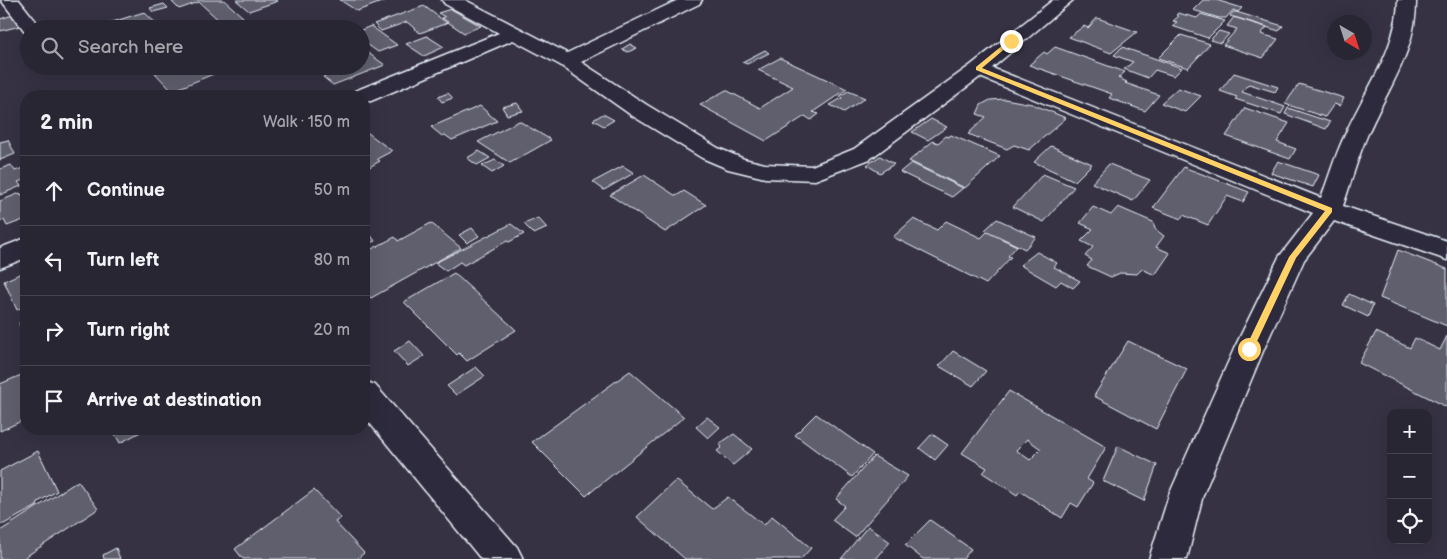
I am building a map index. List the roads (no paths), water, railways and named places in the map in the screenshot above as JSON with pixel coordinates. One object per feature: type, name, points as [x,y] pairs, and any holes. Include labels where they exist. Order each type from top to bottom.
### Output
[{"type":"street","points":[[10,0],[26,20]]},
{"type":"street","points":[[451,0],[567,62],[639,110],[710,153],[736,164],[765,171],[814,173],[862,154],[978,69],[1064,0]]},
{"type":"street","points":[[567,62],[624,32],[693,0]]},
{"type":"street","points":[[1168,559],[1186,495],[1253,341],[1292,257],[1329,210],[1355,137],[1400,47],[1407,14],[1407,0]]},
{"type":"street","points":[[370,93],[512,34]]},
{"type":"street","points":[[978,69],[1329,210],[1447,251]]},
{"type":"street","points":[[0,259],[20,250]]},
{"type":"street","points":[[370,401],[504,559]]}]
